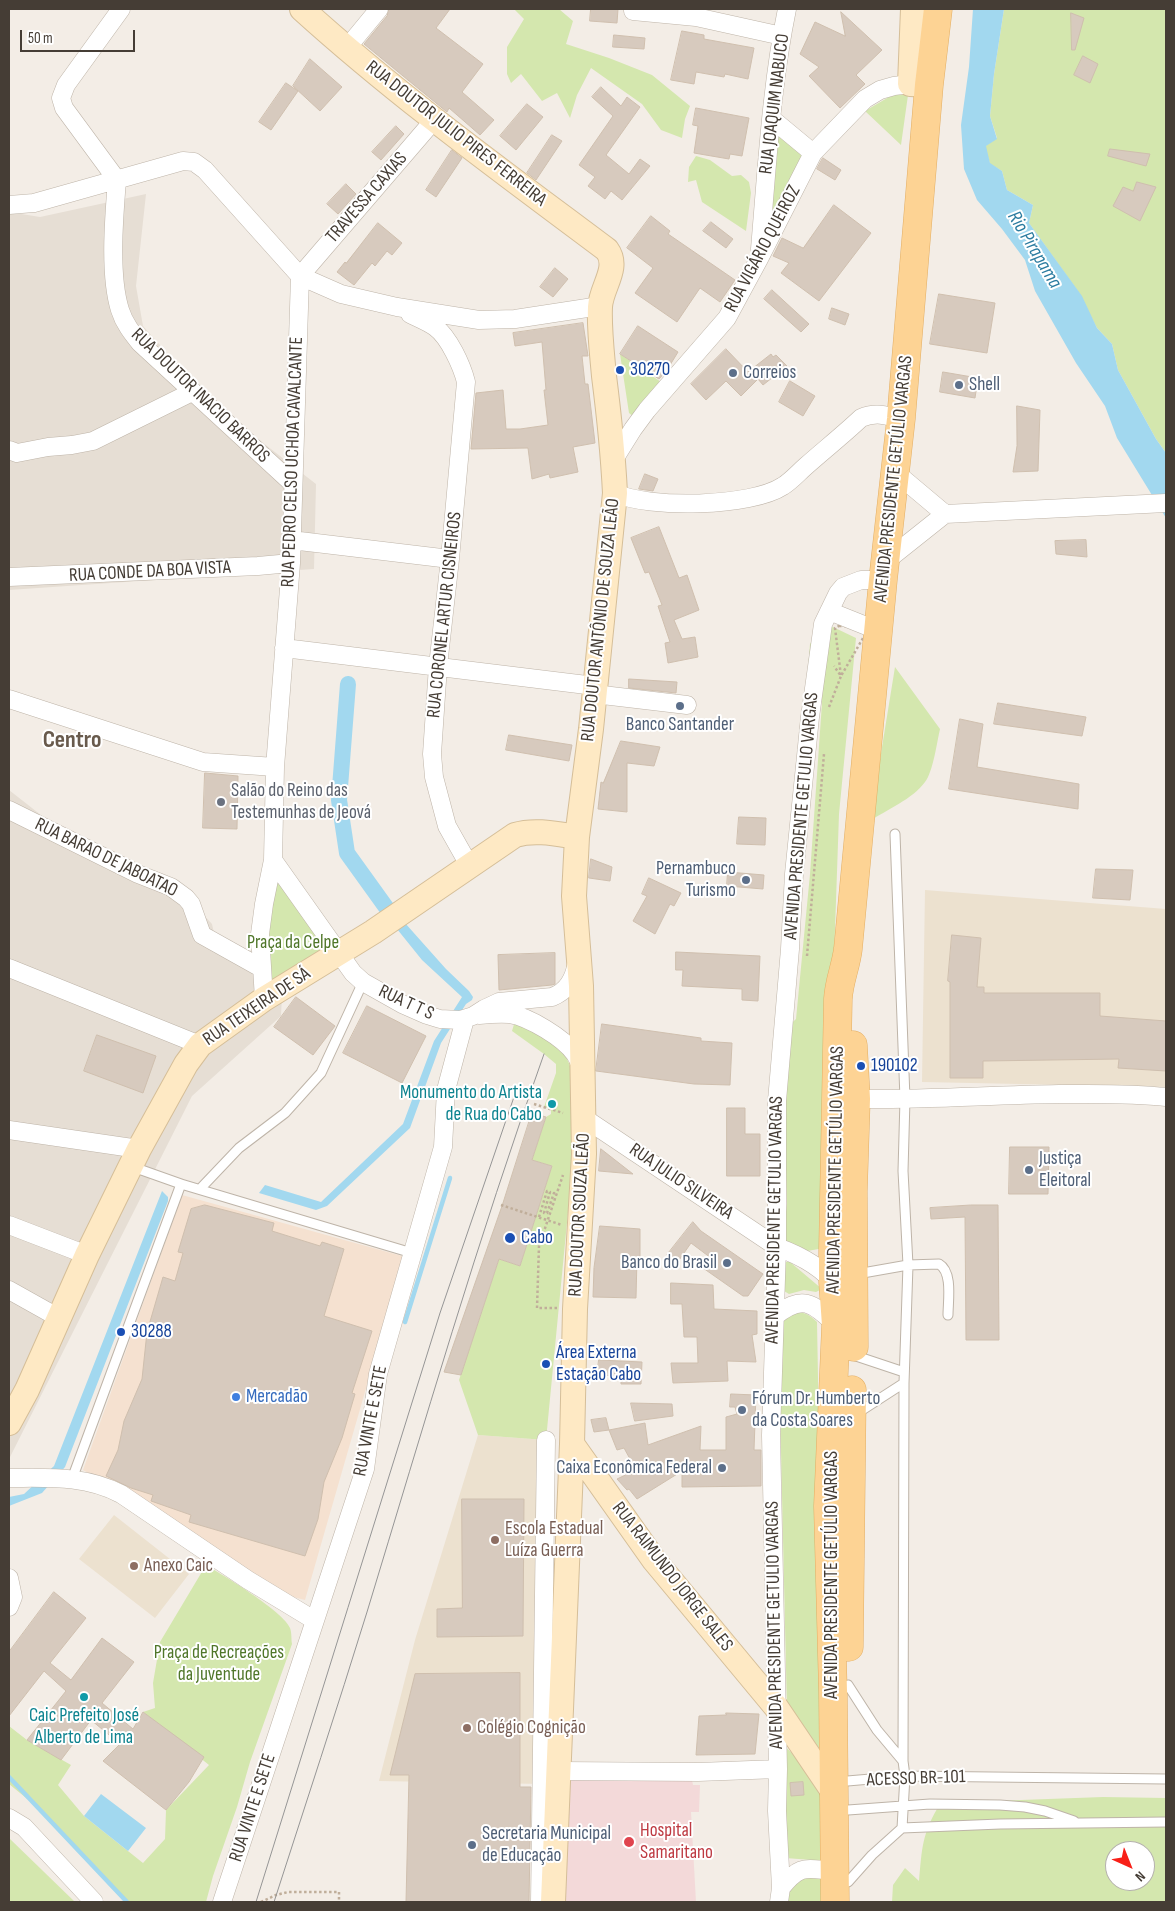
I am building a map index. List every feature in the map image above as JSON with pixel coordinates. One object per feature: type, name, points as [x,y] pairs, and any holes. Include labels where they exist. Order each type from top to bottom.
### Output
[{"type":"main road","name":"AVENIDA PRESIDENTE GETÚLIO VARGAS","points":[[841,1889],[841,1792],[828,1506],[845,1318],[838,999],[839,983],[847,963],[875,628],[885,570],[901,418],[920,85],[938,9]]},
{"type":"main road","name":"AVENIDA PRESIDENTE GETÚLIO VARGAS","points":[[844,1278],[853,1191],[856,1099],[848,949]]},
{"type":"main road","name":"AVENIDA PRESIDENTE GETÚLIO VARGAS","points":[[841,1792],[848,1685],[851,1418],[854,1355],[845,1318]]},
{"type":"street","points":[[117,180],[64,108],[61,98],[66,85],[120,9]]},
{"type":"street","name":"RUA DOUTOR JULIO PIRES FERREIRA","points":[[302,9],[346,48],[434,120],[607,250],[611,256]]},
{"type":"street","points":[[346,48],[379,9]]},
{"type":"street","name":"RUA JOAQUIM NABUCO","points":[[759,259],[772,119],[782,36],[788,9]]},
{"type":"street","points":[[912,9],[920,85]]},
{"type":"street","points":[[633,11],[697,13],[782,36]]},
{"type":"street","name":"RUA VIGÁRIO QUEIROZ","points":[[613,461],[647,410],[726,318],[759,259],[813,153],[865,99],[880,90],[894,86],[920,85]]},
{"type":"street","points":[[772,119],[813,153]]},
{"type":"street","name":"TRAVESSA CAXIAS","points":[[300,276],[434,120]]},
{"type":"street","points":[[9,205],[34,203],[183,161],[194,162],[205,170],[300,276],[341,294],[397,308],[479,320],[515,319],[600,306]]},
{"type":"street","name":"RUA DOUTOR INACIO BARROS","points":[[117,180],[114,218],[115,283],[120,311],[128,328],[140,343],[292,483]]},
{"type":"street","name":"RUA DOUTOR ANTÔNIO DE SOUZA LEÃO","points":[[581,986],[574,896],[578,837],[615,493],[602,356],[600,306],[612,265],[611,256]]},
{"type":"street","name":"RUA PEDRO CELSO UCHOA CAVALCANTE","points":[[264,999],[260,934],[273,860],[275,767],[290,564],[300,276]]},
{"type":"street","name":"RUA CORONEL ARTUR CISNEIROS","points":[[397,308],[435,327],[442,334],[464,370],[466,382],[438,666],[432,754],[434,777],[447,826],[469,865]]},
{"type":"street","points":[[9,450],[17,453],[48,446],[72,445],[93,441],[192,392]]},
{"type":"street","points":[[615,493],[631,499],[655,502],[708,502],[751,498],[783,486],[861,418],[870,414],[881,414],[901,418]]},
{"type":"street","points":[[895,472],[944,514]]},
{"type":"street","points":[[885,570],[944,514],[1166,503]]},
{"type":"street","points":[[291,540],[450,559]]},
{"type":"street","name":"RUA CONDE DA BOA VISTA","points":[[9,577],[290,564]]},
{"type":"street","name":"AVENIDA PRESIDENTE GETULIO VARGAS","points":[[780,1895],[771,1435],[777,1247],[777,1101],[790,949],[794,874],[811,707],[822,624],[838,592],[843,587],[885,570]]},
{"type":"street","points":[[829,611],[875,628]]},
{"type":"street","points":[[284,648],[438,666],[686,705]]},
{"type":"street","points":[[9,699],[203,762],[275,767]]},
{"type":"street","name":"RUA BARAO DE JABOATAO","points":[[9,810],[138,874],[172,887],[191,904],[202,935],[261,968]]},
{"type":"street","name":"RUA TEIXEIRA DE SÁ","points":[[9,1423],[27,1390],[87,1255],[135,1158],[186,1064],[200,1045],[264,999],[340,953],[515,835],[525,832],[578,837]]},
{"type":"street","name":"RUA T T S","points":[[273,860],[353,973],[363,982],[427,1015],[440,1019],[460,1020],[499,1002],[552,997],[559,994],[570,984],[575,974],[579,957]]},
{"type":"street","points":[[9,968],[200,1045]]},
{"type":"street","name":"RUA DOUTOR SOUZA LEÃO","points":[[553,1902],[572,1444],[575,1308],[584,1154],[574,1116],[583,1072],[581,986]]},
{"type":"street","points":[[469,1017],[511,1014],[528,1020],[554,1035],[568,1047],[575,1054],[583,1072]]},
{"type":"street","name":"RUA VINTE E SETE","points":[[222,1902],[365,1469],[378,1374],[443,1147],[446,1090],[469,1017]]},
{"type":"street","points":[[856,1099],[905,1100],[1088,1094],[1131,1094],[1166,1097]]},
{"type":"street","name":"RUA JULIO SILVEIRA","points":[[574,1116],[777,1247],[844,1278]]},
{"type":"street","points":[[9,1130],[135,1158]]},
{"type":"street","points":[[9,1225],[87,1255]]},
{"type":"street","points":[[9,1290],[59,1318]]},
{"type":"street","points":[[774,1317],[784,1309],[802,1302],[823,1313],[845,1318]]},
{"type":"street","points":[[540,1902],[546,1440]]},
{"type":"street","name":"RUA RAIMUNDO JORGE SALES","points":[[572,1444],[654,1560],[776,1707],[841,1792]]},
{"type":"street","points":[[9,1478],[72,1479],[96,1483],[121,1494],[248,1580],[314,1620]]},
{"type":"street","points":[[9,1578],[13,1596],[9,1606]]},
{"type":"street","points":[[559,1770],[698,1772],[778,1769]]},
{"type":"street","points":[[9,1818],[24,1828],[94,1902]]},
{"type":"street","points":[[780,1895],[790,1876],[802,1868],[841,1889]]},
{"type":"lane","points":[[895,834],[905,1100],[903,1171],[908,1265],[904,1372],[903,1761],[905,1776],[902,1828]]},
{"type":"lane","points":[[200,1189],[239,1148],[285,1113],[321,1073],[363,982]]},
{"type":"lane","points":[[135,1158],[181,1184],[412,1253]]},
{"type":"lane","points":[[72,1479],[181,1184]]},
{"type":"lane","points":[[844,1278],[908,1265],[935,1264],[943,1267],[947,1275],[948,1315]]},
{"type":"lane","points":[[854,1355],[904,1372]]},
{"type":"lane","points":[[851,1418],[904,1383]]},
{"type":"lane","points":[[848,1685],[877,1730],[903,1761]]},
{"type":"lane","name":"ACESSO BR-101","points":[[841,1792],[905,1776],[1166,1779]]},
{"type":"lane","points":[[841,1792],[902,1806],[930,1804],[1025,1807],[1045,1811],[1082,1823]]},
{"type":"lane","points":[[841,1889],[872,1855],[902,1828],[1166,1822]]},
{"type":"path","points":[[831,632],[839,626],[875,628]]},
{"type":"path","points":[[835,628],[840,676]]},
{"type":"path","points":[[828,711],[840,676],[875,628]]},
{"type":"path","points":[[832,663],[840,676]]},
{"type":"path","points":[[807,964],[824,751]]},
{"type":"path","points":[[534,1104],[574,1116]]},
{"type":"path","points":[[565,1166],[539,1246],[536,1308],[575,1308]]},
{"type":"path","points":[[539,1217],[547,1192],[550,1192],[544,1212],[547,1214],[554,1193],[556,1194]]},
{"type":"path","points":[[500,1205],[548,1220]]},
{"type":"path","points":[[261,1902],[288,1892],[339,1892],[339,1902]]},
{"type":"shaded area","points":[[146,194],[136,286],[143,326],[213,404],[316,484],[314,569],[9,590],[9,212],[40,217]]},
{"type":"shaded area","points":[[9,790],[101,862],[190,900],[212,924],[218,951],[283,974],[281,1016],[192,1096],[9,1459]]},
{"type":"shaded area","points":[[925,890],[1166,909],[1166,1087],[922,1082]]},
{"type":"shaded area","name":"Mercadão","points":[[182,1195],[402,1256],[403,1260],[305,1600],[285,1595],[83,1470]]},
{"type":"shaded area","points":[[478,1435],[546,1440],[542,1784],[379,1781],[415,1640]]},
{"type":"shaded area","name":"Anexo Caic","points":[[114,1515],[189,1574],[155,1618],[79,1559]]},
{"type":"shaded area","name":"Hospital Samaritano","points":[[572,1780],[692,1780],[693,1785],[700,1785],[699,1812],[691,1812],[696,1902],[564,1902],[565,1784]]},
{"type":"green space","points":[[514,9],[559,9],[573,21],[566,44],[652,75],[690,106],[685,119],[682,138],[661,130],[642,104],[591,68],[577,95],[570,118],[557,93],[542,101],[521,74],[511,83],[507,74],[507,47],[524,19]]},
{"type":"green space","points":[[1004,9],[1166,9],[1166,453],[1156,439],[1118,370],[1112,344],[1097,328],[1077,290],[1029,223],[1033,205],[1007,190],[1002,171],[990,164],[985,146],[997,138],[990,116]]},
{"type":"green space","points":[[894,94],[908,95],[901,145],[865,111]]},
{"type":"green space","points":[[772,119],[813,153],[759,259]]},
{"type":"green space","points":[[696,156],[710,160],[732,176],[741,175],[749,182],[751,193],[746,231],[702,202],[696,180],[688,182],[689,167]]},
{"type":"green space","points":[[620,354],[661,382],[634,417],[629,413]]},
{"type":"green space","points":[[833,627],[856,638],[839,814],[824,1248],[802,1252],[782,1243],[787,1204],[782,1032],[796,1019],[810,874],[822,703],[807,683],[810,644],[817,633]]},
{"type":"green space","points":[[895,667],[940,729],[932,764],[925,782],[907,799],[870,821]]},
{"type":"green space","name":"Praça da Celpe","points":[[273,860],[340,953],[264,999]]},
{"type":"green space","points":[[515,1021],[558,1047],[568,1061],[572,1075],[571,1181],[546,1440],[478,1435],[459,1380],[499,1259],[520,1266],[552,1166],[532,1160],[546,1117],[551,1114],[551,1109],[544,1107],[556,1073],[556,1064],[512,1031]]},
{"type":"green space","points":[[786,1262],[790,1262],[822,1289],[816,1292],[804,1290],[789,1294],[784,1291],[783,1266]]},
{"type":"green space","points":[[788,1311],[804,1313],[817,1322],[825,1762],[787,1710],[778,1323]]},
{"type":"green space","name":"Praça de Recreações da Juventude","points":[[206,1565],[252,1594],[277,1613],[290,1628],[292,1644],[250,1762],[206,1902],[127,1902],[42,1811],[9,1784],[9,1726],[27,1740],[71,1765],[58,1785],[84,1816],[143,1863],[165,1839],[166,1810],[209,1765],[143,1712],[155,1708],[153,1683],[160,1642]]},
{"type":"green space","points":[[785,1746],[819,1782],[826,1861],[785,1858]]},
{"type":"green space","points":[[1103,1797],[1166,1798],[1166,1902],[892,1902],[893,1885],[905,1868],[919,1881],[926,1832],[940,1804]]},
{"type":"green space","points":[[9,1838],[75,1902],[9,1902]]},
{"type":"green space","points":[[835,1871],[835,1902],[779,1902],[790,1877]]},
{"type":"water","name":"Rio Pirapama","points":[[973,9],[1004,9],[990,116],[997,139],[986,146],[990,163],[1002,171],[1007,190],[1033,205],[1029,223],[1082,296],[1097,328],[1112,344],[1118,370],[1156,439],[1166,453],[1166,518],[1117,438],[1105,406],[1076,363],[1035,291],[1025,260],[977,200],[964,169],[961,125],[969,67]]},
{"type":"water","points":[[405,923],[473,997],[466,1004],[441,1043],[410,1128],[327,1206],[316,1210],[259,1193],[265,1185],[321,1202],[403,1124],[434,1041],[462,997],[422,960],[397,929]]},
{"type":"water","points":[[162,1191],[168,1197],[168,1201],[65,1467],[42,1493],[9,1506],[9,1497],[24,1494],[54,1466]]},
{"type":"water","points":[[101,1794],[146,1828],[128,1851],[84,1816]]},
{"type":"building","points":[[389,9],[450,9],[436,28],[483,64],[462,92],[494,120],[480,135],[449,108],[447,112],[364,44],[387,16]]},
{"type":"building","points":[[591,9],[618,9],[617,23],[590,21]]},
{"type":"building","points":[[841,12],[882,50],[856,75],[865,84],[840,108],[809,76],[819,67],[800,54],[815,22],[845,36]]},
{"type":"building","points":[[1071,13],[1084,18],[1075,50],[1072,50]]},
{"type":"building","points":[[682,31],[704,35],[704,39],[754,48],[748,79],[725,74],[724,77],[696,72],[694,84],[671,80]]},
{"type":"building","points":[[614,35],[645,38],[644,49],[613,47]]},
{"type":"building","points":[[1083,56],[1098,64],[1090,83],[1074,75]]},
{"type":"building","points":[[310,59],[342,87],[320,111],[293,86]]},
{"type":"building","points":[[286,83],[298,91],[271,130],[259,122]]},
{"type":"building","points":[[601,87],[621,106],[627,97],[640,107],[606,155],[629,174],[640,159],[650,166],[622,200],[611,191],[605,199],[588,186],[595,177],[579,165],[613,116],[592,97]]},
{"type":"building","points":[[527,104],[543,117],[516,150],[500,136]]},
{"type":"building","points":[[696,108],[749,118],[742,156],[730,154],[729,159],[694,153],[698,126],[693,125]]},
{"type":"building","points":[[396,126],[404,134],[381,160],[372,152]]},
{"type":"building","points":[[552,135],[562,141],[536,180],[527,173]]},
{"type":"building","points":[[1110,149],[1150,154],[1146,166],[1108,156]]},
{"type":"building","points":[[452,150],[462,158],[436,197],[426,190]]},
{"type":"building","points":[[823,158],[841,170],[835,180],[817,169]]},
{"type":"building","points":[[1137,182],[1156,187],[1140,221],[1113,206],[1123,187],[1133,191]]},
{"type":"building","points":[[346,184],[356,194],[338,214],[327,204]]},
{"type":"building","points":[[834,205],[871,233],[819,301],[781,273],[789,263],[773,256],[782,238],[803,248]]},
{"type":"building","points":[[651,216],[670,231],[668,234],[735,280],[720,302],[700,288],[677,322],[635,293],[653,268],[627,248]]},
{"type":"building","points":[[711,222],[733,239],[726,248],[703,231]]},
{"type":"building","points":[[378,223],[402,243],[392,255],[387,251],[375,266],[372,263],[354,285],[337,272]]},
{"type":"building","points":[[555,268],[568,279],[553,297],[540,287]]},
{"type":"building","points":[[772,290],[809,324],[801,332],[764,299]]},
{"type":"building","points":[[939,294],[995,303],[987,353],[930,344]]},
{"type":"building","points":[[832,308],[849,314],[845,325],[829,319]]},
{"type":"building","points":[[583,323],[588,356],[582,356],[585,384],[588,384],[595,443],[573,447],[578,472],[550,478],[549,474],[532,479],[528,448],[471,449],[476,393],[503,390],[506,429],[548,425],[542,342],[515,346],[513,333]]},
{"type":"building","points":[[638,326],[678,352],[659,379],[620,354]]},
{"type":"building","points":[[726,349],[748,372],[771,354],[773,357],[776,355],[787,366],[763,385],[758,379],[741,396],[726,381],[706,400],[691,384]]},
{"type":"building","name":"Shell","points":[[943,372],[978,378],[975,398],[940,392]]},
{"type":"building","points":[[790,381],[815,396],[803,416],[779,402]]},
{"type":"building","points":[[1017,406],[1040,410],[1038,471],[1013,472],[1017,446]]},
{"type":"building","points":[[645,474],[658,479],[653,491],[639,489]]},
{"type":"building","points":[[659,527],[679,578],[687,575],[699,610],[674,620],[682,639],[695,637],[698,657],[668,663],[665,643],[670,642],[658,606],[662,605],[649,572],[645,573],[631,538]]},
{"type":"building","points":[[1086,540],[1087,557],[1056,554],[1055,541]]},
{"type":"building","points":[[629,679],[677,682],[676,693],[629,688]]},
{"type":"building","points":[[998,703],[1086,717],[1082,736],[994,724]]},
{"type":"building","points":[[960,719],[983,724],[977,767],[1079,784],[1078,809],[949,789]]},
{"type":"building","points":[[509,735],[572,745],[569,761],[506,750]]},
{"type":"building","points":[[621,741],[660,747],[654,766],[627,763],[627,812],[598,809],[601,782],[603,783]]},
{"type":"building","name":"Salão do Reino das Testemunhas de Jeová","points":[[205,773],[238,776],[237,829],[203,828]]},
{"type":"building","points":[[739,817],[766,818],[765,845],[737,844]]},
{"type":"building","points":[[591,859],[612,867],[610,881],[589,878]]},
{"type":"building","points":[[1096,869],[1133,870],[1130,900],[1093,898]]},
{"type":"building","name":"Pernambuco Turismo","points":[[728,872],[764,875],[763,889],[727,886]]},
{"type":"building","points":[[649,878],[681,893],[674,906],[670,904],[655,934],[633,921],[647,896],[642,894]]},
{"type":"building","points":[[952,935],[981,938],[977,987],[984,987],[984,993],[1100,993],[1100,1016],[1166,1021],[1166,1071],[1118,1068],[1119,1059],[983,1061],[983,1078],[950,1078],[950,982],[948,981]]},
{"type":"building","points":[[676,952],[760,956],[758,1001],[742,1000],[742,989],[682,986],[683,970],[676,970]]},
{"type":"building","points":[[555,953],[555,984],[499,990],[498,955]]},
{"type":"building","points":[[296,997],[335,1026],[313,1055],[274,1027]]},
{"type":"building","points":[[367,1006],[426,1036],[402,1083],[343,1053]]},
{"type":"building","points":[[602,1024],[701,1038],[701,1041],[732,1043],[730,1085],[694,1084],[596,1071]]},
{"type":"building","points":[[97,1035],[156,1056],[143,1093],[84,1071]]},
{"type":"building","points":[[727,1108],[745,1108],[745,1134],[760,1134],[760,1176],[727,1176]]},
{"type":"building","name":"Cabo","points":[[532,1113],[546,1117],[532,1160],[552,1166],[520,1266],[499,1259],[461,1375],[444,1372],[502,1206]]},
{"type":"building","name":"Justiça Eleitoral","points":[[1010,1147],[1049,1147],[1048,1194],[1009,1194]]},
{"type":"building","points":[[601,1149],[633,1174],[599,1171]]},
{"type":"building","name":"Mercadão","points":[[205,1205],[274,1223],[272,1231],[320,1246],[322,1242],[344,1249],[324,1316],[372,1331],[352,1393],[355,1394],[342,1438],[324,1482],[318,1519],[305,1556],[189,1522],[191,1515],[151,1501],[153,1495],[131,1488],[106,1476],[118,1450],[124,1421],[142,1379],[147,1332],[163,1277],[175,1281],[183,1253],[178,1252],[191,1209]]},
{"type":"building","points":[[998,1205],[999,1340],[966,1340],[965,1217],[931,1219],[930,1208]]},
{"type":"building","name":"Banco do Brasil","points":[[693,1222],[701,1231],[763,1274],[748,1296],[743,1296],[703,1268],[711,1258],[691,1243],[677,1263],[667,1255]]},
{"type":"building","points":[[600,1226],[640,1229],[640,1258],[637,1258],[636,1298],[593,1297],[594,1268]]},
{"type":"building","points":[[671,1283],[713,1285],[714,1309],[757,1311],[757,1334],[752,1335],[756,1362],[727,1361],[728,1381],[673,1383],[671,1363],[698,1363],[697,1337],[684,1337],[682,1304],[671,1304]]},
{"type":"building","points":[[599,1360],[642,1362],[641,1384],[621,1384],[621,1375],[597,1376]]},
{"type":"building","points":[[731,1394],[756,1395],[754,1450],[761,1450],[761,1486],[682,1487],[682,1471],[637,1499],[617,1479],[636,1470],[624,1448],[617,1450],[609,1430],[645,1423],[648,1445],[701,1426],[700,1450],[726,1450],[726,1417],[737,1414],[735,1407],[730,1407]]},
{"type":"building","points":[[631,1403],[672,1404],[673,1416],[635,1421]]},
{"type":"building","points":[[606,1418],[609,1430],[594,1432],[591,1420]]},
{"type":"building","points":[[462,1499],[524,1499],[523,1636],[437,1637],[437,1609],[462,1608]]},
{"type":"building","name":"Caic Prefeito José Alberto de Lima","points":[[54,1592],[86,1618],[50,1663],[71,1680],[102,1638],[134,1662],[102,1703],[133,1729],[143,1712],[204,1757],[189,1782],[166,1810],[103,1761],[120,1744],[91,1720],[61,1760],[27,1740],[66,1691],[44,1671],[9,1716],[9,1652]]},
{"type":"building","points":[[520,1673],[520,1787],[531,1787],[529,1902],[406,1902],[409,1775],[390,1775],[415,1674]]},
{"type":"building","points":[[726,1713],[759,1714],[755,1754],[696,1755],[699,1716],[726,1715]]},
{"type":"building","points":[[803,1782],[804,1795],[791,1796],[790,1783]]},
{"type":"waterway","points":[[348,684],[339,800],[347,853],[388,910]]},
{"type":"waterway","points":[[405,1322],[450,1178]]},
{"type":"waterway","points":[[9,1777],[127,1902]]},
{"type":"tram line","points":[[274,1902],[356,1648],[474,1262],[544,1054]]},
{"type":"tram line","points":[[256,1902],[440,1313],[515,1094]]},
{"type":"place","name":"30270","points":[[620,370]]},
{"type":"place","name":"Correios","points":[[733,373]]},
{"type":"place","name":"Shell","points":[[959,385]]},
{"type":"place","name":"Banco Santander","points":[[680,706]]},
{"type":"place","name":"Salão do Reino das Testemunhas de Jeová","points":[[221,802]]},
{"type":"place","name":"Pernambuco Turismo","points":[[746,880]]},
{"type":"place","name":"190102","points":[[861,1066]]},
{"type":"place","name":"Monumento do Artista de Rua do Cabo","points":[[552,1104]]},
{"type":"place","name":"Justiça Eleitoral","points":[[1029,1170]]},
{"type":"place","name":"Cabo","points":[[510,1238]]},
{"type":"place","name":"Banco do Brasil","points":[[727,1263]]},
{"type":"place","name":"30288","points":[[121,1332]]},
{"type":"place","name":"Área Externa Estação Cabo","points":[[546,1364]]},
{"type":"place","name":"Mercadão","points":[[236,1397]]},
{"type":"place","name":"Fórum Dr. Humberto da Costa Soares","points":[[742,1410]]},
{"type":"place","name":"Caixa Econômica Federal","points":[[722,1468]]},
{"type":"place","name":"Escola Estadual Luíza Guerra","points":[[495,1540]]},
{"type":"place","name":"Anexo Caic","points":[[134,1566]]},
{"type":"place","name":"Caic Prefeito José Alberto de Lima","points":[[84,1697]]},
{"type":"place","name":"Colégio Cognição","points":[[467,1728]]},
{"type":"place","name":"Hospital Samaritano","points":[[629,1842]]},
{"type":"place","name":"Secretaria Municipal de Educação","points":[[472,1845]]},
{"type":"district","name":"Centro","points":[[72,741]]}]
